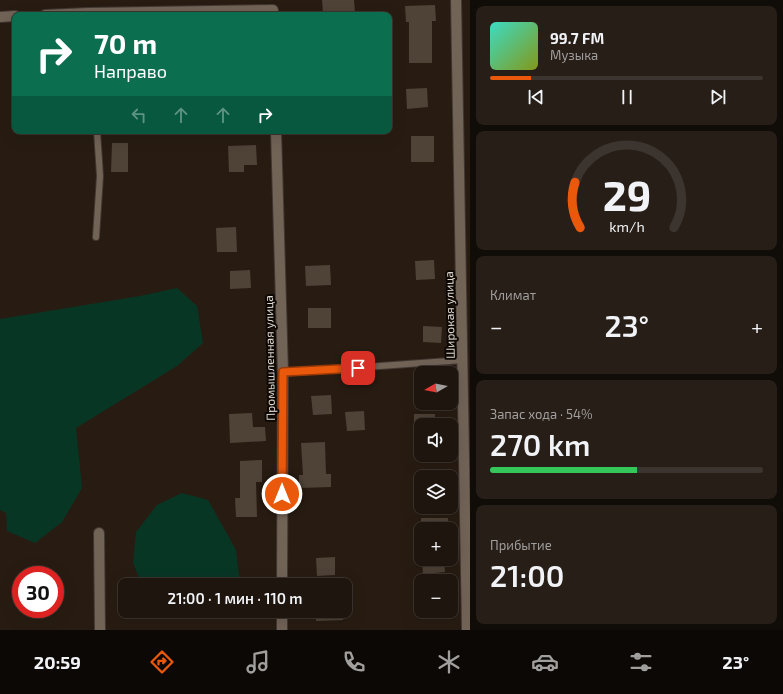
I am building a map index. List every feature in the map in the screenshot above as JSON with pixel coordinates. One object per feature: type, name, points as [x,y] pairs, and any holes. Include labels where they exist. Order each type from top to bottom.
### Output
[{"type":"street","name":"Широкая улица","points":[[456,0],[467,630]]},
{"type":"street","points":[[150,12],[273,8]]},
{"type":"street","points":[[0,17],[12,16]]},
{"type":"street","name":"Промышленная улица","points":[[276,134],[283,372],[282,578]]},
{"type":"street","points":[[99,533],[100,630]]},
{"type":"street","points":[[282,618],[282,630]]},
{"type":"lane","points":[[96,237],[100,176],[97,134]]},
{"type":"lane","points":[[283,372],[463,360]]},
{"type":"green space","points":[[177,288],[197,306],[203,343],[177,366],[76,428],[82,488],[62,522],[35,543],[7,531],[6,513],[0,510],[0,319],[140,296]]},
{"type":"green space","points":[[182,493],[208,500],[236,550],[239,578],[139,578],[133,563],[136,532],[157,505]]},
{"type":"building","points":[[322,0],[354,0],[355,12],[323,12]]},
{"type":"building","points":[[435,5],[436,21],[432,21],[432,63],[409,63],[409,22],[406,22],[405,6]]},
{"type":"building","points":[[427,88],[428,107],[407,109],[406,89]]},
{"type":"building","points":[[411,136],[434,136],[434,162],[411,162]]},
{"type":"building","points":[[112,143],[128,143],[128,172],[111,172]]},
{"type":"building","points":[[256,145],[257,165],[244,165],[244,172],[229,172],[228,146]]},
{"type":"building","points":[[236,227],[237,252],[217,252],[216,228]]},
{"type":"building","points":[[434,260],[435,279],[416,280],[415,261]]},
{"type":"building","points":[[330,265],[331,285],[306,286],[305,266]]},
{"type":"building","points":[[250,270],[251,288],[230,289],[230,271]]},
{"type":"building","points":[[308,308],[331,308],[331,328],[308,328]]},
{"type":"building","points":[[423,326],[442,327],[441,343],[423,342]]},
{"type":"building","points":[[331,395],[332,414],[313,415],[311,396]]},
{"type":"building","points":[[364,411],[365,430],[347,431],[345,412]]},
{"type":"building","points":[[252,413],[253,427],[265,427],[266,441],[230,443],[229,414]]},
{"type":"building","points":[[414,414],[435,414],[435,418],[414,418]]},
{"type":"building","points":[[325,442],[326,474],[331,474],[331,487],[299,488],[299,475],[303,475],[301,443]]},
{"type":"building","points":[[262,460],[262,482],[256,482],[257,517],[236,517],[235,498],[240,498],[240,461]]},
{"type":"building","points":[[421,518],[448,518],[448,522],[421,522]]},
{"type":"building","points":[[335,557],[335,575],[317,576],[316,558]]},
{"type":"building","points":[[422,566],[445,566],[445,572],[423,574]]},
{"type":"building","points":[[316,618],[343,618],[343,620],[316,621]]},
{"type":"route","points":[[282,494],[283,372],[358,368]]}]
